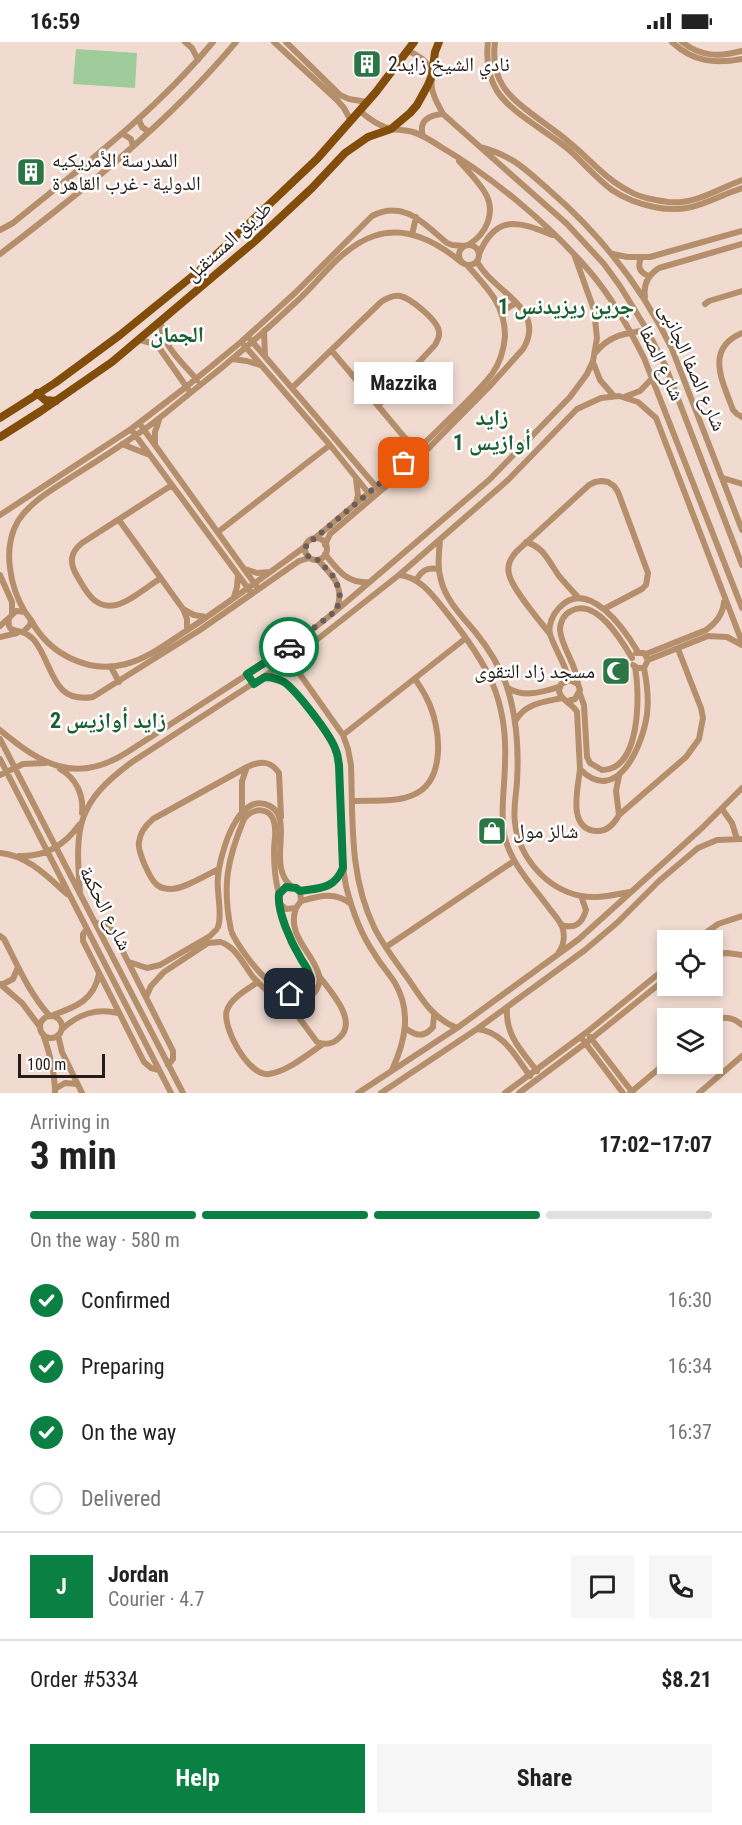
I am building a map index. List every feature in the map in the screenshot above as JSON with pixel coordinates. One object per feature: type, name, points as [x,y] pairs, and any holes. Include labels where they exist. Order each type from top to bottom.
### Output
[{"type":"main road","name":"طريق المستقبل","points":[[0,418],[63,377],[154,309],[200,270],[317,159],[360,111],[414,42]]},
{"type":"main road","name":"طريق المستقبل","points":[[0,437],[56,401],[140,340],[254,242],[312,188],[345,153],[359,142],[390,129],[417,105],[432,75],[435,52],[439,42]]},
{"type":"main road","points":[[266,208],[265,218],[274,223]]},
{"type":"main road","points":[[242,231],[251,234],[254,242]]},
{"type":"main road","points":[[37,393],[45,400],[56,401]]},
{"type":"street","points":[[184,42],[192,48],[198,60]]},
{"type":"street","points":[[0,230],[13,223],[139,120],[213,42]]},
{"type":"street","points":[[0,254],[74,196],[149,132],[236,42]]},
{"type":"street","points":[[274,42],[337,100],[351,121]]},
{"type":"street","points":[[286,42],[340,95],[367,102]]},
{"type":"street","points":[[488,42],[488,65],[491,78],[504,100],[567,149],[612,190],[640,204],[672,206],[742,188]]},
{"type":"street","points":[[495,42],[495,64],[509,95],[572,143],[616,184],[642,197],[672,206]]},
{"type":"street","points":[[672,42],[700,60],[714,62],[742,59]]},
{"type":"street","points":[[682,42],[689,51],[714,55],[742,51]]},
{"type":"street","points":[[408,51],[429,65],[432,75]]},
{"type":"street","name":"شارع الصفا","points":[[432,75],[431,87],[443,114],[567,224],[586,243],[620,286],[665,365],[742,565]]},
{"type":"street","name":"شارع الصفا","points":[[360,111],[370,120],[390,129],[409,131],[423,136],[453,153],[535,216],[592,274],[631,332],[653,378],[742,608]]},
{"type":"street","points":[[423,136],[422,123],[426,118],[443,114]]},
{"type":"street","points":[[139,120],[142,128],[149,132]]},
{"type":"street","points":[[123,134],[131,139],[133,146]]},
{"type":"street","name":"شارع الصفا الجانبى","points":[[478,147],[495,151],[518,163],[586,224],[613,254],[645,298],[672,349],[742,530]]},
{"type":"street","points":[[453,153],[484,191],[490,209],[486,228],[474,242],[459,252],[464,264]]},
{"type":"street","points":[[708,198],[742,180]]},
{"type":"street","points":[[251,591],[233,599],[206,617],[198,627],[187,630],[140,660],[111,667],[86,664],[72,660],[44,641],[25,612],[11,574],[9,557],[11,539],[25,512],[42,497],[122,444],[139,423],[250,339],[366,222],[380,212],[398,210],[416,217],[447,243],[475,248],[483,270],[523,310],[530,330],[523,349],[489,387],[416,457],[330,534],[325,544],[326,554],[347,578],[362,583],[370,582]]},
{"type":"street","points":[[412,235],[416,217]]},
{"type":"street","points":[[366,222],[374,236]]},
{"type":"street","points":[[464,264],[475,264],[484,242],[493,232],[509,224],[527,225],[556,237]]},
{"type":"street","points":[[613,254],[641,258],[742,231]]},
{"type":"street","points":[[250,339],[264,331],[297,302],[348,250],[360,242],[393,232],[412,235],[433,243],[464,264],[494,297],[504,326],[503,350],[499,362],[485,382],[424,449]]},
{"type":"street","points":[[645,298],[645,283],[653,271],[666,265],[742,244]]},
{"type":"street","points":[[0,730],[48,763],[56,766],[85,769],[113,762],[293,645],[337,610],[489,480],[579,386],[596,352],[596,324],[594,310],[574,254]]},
{"type":"street","points":[[641,258],[640,269],[643,274],[649,276]]},
{"type":"street","points":[[705,304],[742,291]]},
{"type":"street","points":[[292,388],[381,302],[387,298],[401,297],[408,299],[437,324],[439,339],[378,406]]},
{"type":"street","points":[[501,312],[516,303]]},
{"type":"street","points":[[161,322],[166,343],[201,385]]},
{"type":"street","points":[[596,352],[611,338],[647,330]]},
{"type":"street","points":[[264,331],[265,357]]},
{"type":"street","points":[[742,333],[730,339],[723,348],[718,369],[733,410],[742,417]]},
{"type":"street","points":[[250,339],[378,489]]},
{"type":"street","points":[[140,340],[160,349],[190,393]]},
{"type":"street","points":[[18,522],[3,514],[133,432],[144,430],[232,359],[244,344]]},
{"type":"street","points":[[244,344],[370,496]]},
{"type":"street","points":[[503,350],[515,356]]},
{"type":"street","points":[[332,351],[405,438],[424,449]]},
{"type":"street","points":[[232,359],[261,366]]},
{"type":"street","points":[[593,361],[600,380],[613,395]]},
{"type":"street","points":[[623,397],[640,390],[665,365]]},
{"type":"street","points":[[0,853],[35,855],[56,848],[73,833],[97,791],[132,762],[300,653],[399,575],[508,480],[566,418],[588,402],[613,395],[623,397],[645,406],[656,418],[742,643]]},
{"type":"street","points":[[656,418],[667,413]]},
{"type":"street","points":[[308,420],[315,415]]},
{"type":"street","points":[[156,448],[155,432],[160,417]]},
{"type":"street","points":[[686,422],[698,418]]},
{"type":"street","points":[[139,423],[257,587]]},
{"type":"street","points":[[133,432],[251,591]]},
{"type":"street","points":[[405,438],[406,444],[416,457]]},
{"type":"street","points":[[122,444],[150,456]]},
{"type":"street","points":[[218,532],[330,445]]},
{"type":"street","points":[[723,477],[742,484]]},
{"type":"street","points":[[356,478],[358,495],[356,503]]},
{"type":"street","points":[[507,688],[529,695],[559,687],[566,677],[565,668],[550,634],[510,579],[511,558],[589,485],[602,481],[614,486],[622,501],[648,573],[648,579],[642,589],[604,609]]},
{"type":"street","points":[[161,578],[117,605],[108,606],[99,604],[87,593],[72,565],[74,552],[82,543],[172,485]]},
{"type":"street","points":[[257,587],[271,572],[306,546],[356,503],[370,496]]},
{"type":"street","points":[[464,503],[472,512]]},
{"type":"street","points":[[190,509],[197,504]]},
{"type":"street","points":[[728,528],[738,520],[742,508]]},
{"type":"street","points":[[119,520],[183,609],[187,619],[187,630]]},
{"type":"street","points":[[314,539],[323,541],[325,544]]},
{"type":"street","points":[[440,540],[439,569],[443,587],[491,654],[507,688],[516,721],[518,762],[514,820],[522,850],[531,864],[548,880],[564,890],[581,896],[606,896],[631,891]]},
{"type":"street","points":[[526,542],[542,551],[559,576],[579,598],[604,609],[644,656],[648,692],[647,716],[641,740],[631,762],[619,776],[616,792],[619,815]]},
{"type":"street","points":[[306,546],[305,550],[309,558]]},
{"type":"street","points":[[318,560],[326,554]]},
{"type":"street","points":[[0,558],[9,557]]},
{"type":"street","points":[[0,575],[12,602],[10,627],[34,641],[60,689],[69,696],[81,699],[93,697],[118,682],[299,561],[309,558],[318,560],[335,578],[339,586],[337,610]]},
{"type":"street","points":[[244,568],[257,573],[271,572]]},
{"type":"street","points":[[417,579],[428,568],[439,569]]},
{"type":"street","points":[[233,599],[238,574]]},
{"type":"street","points":[[399,575],[417,579],[440,604],[485,665],[498,696],[505,729],[503,820],[508,848],[514,861],[561,925],[563,941],[556,956]]},
{"type":"street","points":[[550,634],[550,625],[557,610],[563,604],[579,598]]},
{"type":"street","points":[[644,656],[706,630],[720,616],[724,598]]},
{"type":"street","points":[[586,608],[587,600]]},
{"type":"street","points":[[559,687],[565,700],[577,712],[583,757],[595,768],[602,770],[615,768],[624,758],[633,736],[638,713],[635,667],[621,640],[607,623],[586,608],[572,610],[560,625],[562,639],[575,671],[584,705],[583,757],[576,803],[579,820],[583,825],[596,831],[603,830],[610,827],[619,815],[686,757],[699,739],[703,718],[701,708],[678,649]]},
{"type":"street","points":[[183,609],[194,615],[206,617]]},
{"type":"street","points":[[0,626],[16,611],[25,612]]},
{"type":"street","points":[[0,637],[21,632],[30,625],[30,620]]},
{"type":"street","points":[[632,658],[678,649],[708,636],[718,635],[742,643]]},
{"type":"street","points":[[343,735],[466,638]]},
{"type":"street","points":[[554,642],[562,639]]},
{"type":"street","points":[[46,663],[58,652]]},
{"type":"street","points":[[300,653],[297,666],[302,679],[343,735],[348,749],[351,765],[355,863],[366,911],[386,947],[434,1015],[457,1028]]},
{"type":"street","points":[[111,667],[118,682]]},
{"type":"street","points":[[635,667],[644,668]]},
{"type":"street","points":[[247,674],[254,684]]},
{"type":"street","points":[[265,677],[278,680],[289,687],[331,740],[336,750],[339,765],[343,868],[351,904],[364,937],[395,984],[402,998],[404,1009],[403,1043],[392,1070]]},
{"type":"street","points":[[352,801],[402,799],[424,788],[432,778],[437,763],[437,730],[428,699],[415,679]]},
{"type":"street","points":[[564,681],[570,680],[578,684]]},
{"type":"street","points":[[516,721],[522,711],[532,704],[575,699],[580,694]]},
{"type":"street","name":"شارع الحكمة","points":[[0,739],[183,1093]]},
{"type":"street","points":[[126,753],[132,762]]},
{"type":"street","points":[[624,758],[631,762]]},
{"type":"street","name":"شارع الحكمة","points":[[0,759],[3,773],[47,852],[171,1093]]},
{"type":"street","points":[[505,762],[518,762]]},
{"type":"street","points":[[3,773],[31,763],[48,763]]},
{"type":"street","points":[[219,869],[176,889],[163,888],[153,880],[140,853],[140,836],[153,819],[247,768],[255,764],[272,765],[279,773],[274,870],[283,920],[294,947],[310,975],[309,984],[303,992],[295,995],[277,988],[259,972],[236,942],[231,931],[226,904],[226,882],[241,815],[242,780],[247,768]]},
{"type":"street","points":[[56,766],[72,778],[78,787],[83,806],[78,850],[80,893]]},
{"type":"street","points":[[580,770],[598,780],[619,776]]},
{"type":"street","points":[[358,1093],[457,1028],[595,926],[742,788]]},
{"type":"street","points":[[381,1093],[477,1029],[604,934],[659,881],[698,848],[717,840],[740,839],[722,809]]},
{"type":"street","points":[[323,1044],[317,1042],[287,1003],[258,981],[231,947],[215,937],[220,919],[219,869],[227,842],[241,815],[261,810],[270,814],[278,822],[281,872],[284,880],[291,886],[300,891],[330,885],[336,881],[343,868]]},
{"type":"street","points":[[340,815],[353,814]]},
{"type":"street","points":[[0,847],[31,864],[70,897]]},
{"type":"street","points":[[386,947],[514,861]]},
{"type":"street","points":[[279,894],[286,887],[291,886]]},
{"type":"street","points":[[300,891],[301,901]]},
{"type":"street","points":[[258,981],[230,1004],[226,1012],[226,1022],[232,1036],[250,1066],[260,1073],[271,1074],[301,1059],[323,1044],[336,1041],[342,1035],[347,1022],[298,936],[292,919],[301,901],[332,895],[351,904]]},
{"type":"street","points":[[561,925],[575,926],[581,922],[586,910],[581,896]]},
{"type":"street","points":[[279,903],[286,909],[296,908]]},
{"type":"street","points":[[710,930],[718,924],[742,916]]},
{"type":"street","points":[[96,923],[110,927],[128,961],[173,1051],[173,1059],[168,1065]]},
{"type":"street","points":[[128,961],[147,968],[160,965],[210,936],[217,928],[225,926],[231,931]]},
{"type":"street","points":[[87,929],[83,934],[83,940],[118,1013],[144,1062],[151,1068],[159,1070]]},
{"type":"street","points":[[146,997],[151,986],[164,972],[208,943],[230,940],[231,931]]},
{"type":"street","points":[[0,936],[4,939],[36,1001],[51,1015],[61,1020],[62,1053],[82,1093]]},
{"type":"street","points":[[723,954],[742,955]]},
{"type":"street","points":[[18,967],[13,979],[1,985],[22,1003],[41,1030],[50,1038],[70,1022],[90,1012],[118,1013]]},
{"type":"street","points":[[55,1091],[50,1053],[41,1030],[42,1020],[84,1000],[97,984],[99,973]]},
{"type":"street","points":[[310,975],[319,975]]},
{"type":"street","points":[[287,1003],[294,1004],[307,999],[316,989],[319,975]]},
{"type":"street","points":[[519,1093],[657,976]]},
{"type":"street","points":[[526,978],[533,988]]},
{"type":"street","points":[[505,1093],[586,1038],[657,985]]},
{"type":"street","points":[[287,1003],[290,994]]},
{"type":"street","points":[[507,1007],[507,1022],[511,1035],[541,1076]]},
{"type":"street","points":[[405,1028],[418,1035],[424,1035],[433,1027],[434,1015]]},
{"type":"street","points":[[723,1018],[735,1020],[742,1025]]},
{"type":"street","points":[[477,1029],[492,1032],[504,1040],[533,1082]]},
{"type":"street","points":[[586,1038],[632,1092],[657,1070]]},
{"type":"street","points":[[586,1038],[623,1093]]},
{"type":"street","points":[[699,1093],[742,1056]]},
{"type":"street","points":[[55,1091],[65,1083],[77,1084]]},
{"type":"green space","points":[[76,49],[137,53],[135,88],[73,84]]},
{"type":"way so far","points":[[289,647],[337,610],[339,602],[339,586],[335,578],[318,560],[309,558],[305,550],[307,543],[404,463]]},
{"type":"place","name":"نادي الشيخ زايد2","points":[[367,64]]},
{"type":"place","name":"المدرسة الأمريكيه الدولية - غرب القاهرة","points":[[31,172]]},
{"type":"place","name":"Mazzika","points":[[404,463]]},
{"type":"place","name":"مسجد زاد التقوى","points":[[616,671]]},
{"type":"place","name":"شالز مول","points":[[492,831]]},
{"type":"district","name":"جرين ريزيدنس 1","points":[[566,306]]},
{"type":"district","name":"الجمان","points":[[177,334]]},
{"type":"district","name":"زايد أوازيس 1","points":[[492,430]]},
{"type":"district","name":"زايد أوازيس 2","points":[[108,720]]},
{"type":"route","points":[[289,647],[247,674],[254,684],[265,677],[284,682],[317,720],[336,750],[339,765],[343,868],[336,881],[324,888],[300,891],[291,886],[286,887],[279,894],[283,920],[294,947],[310,975],[309,984],[303,992],[290,994]]}]
